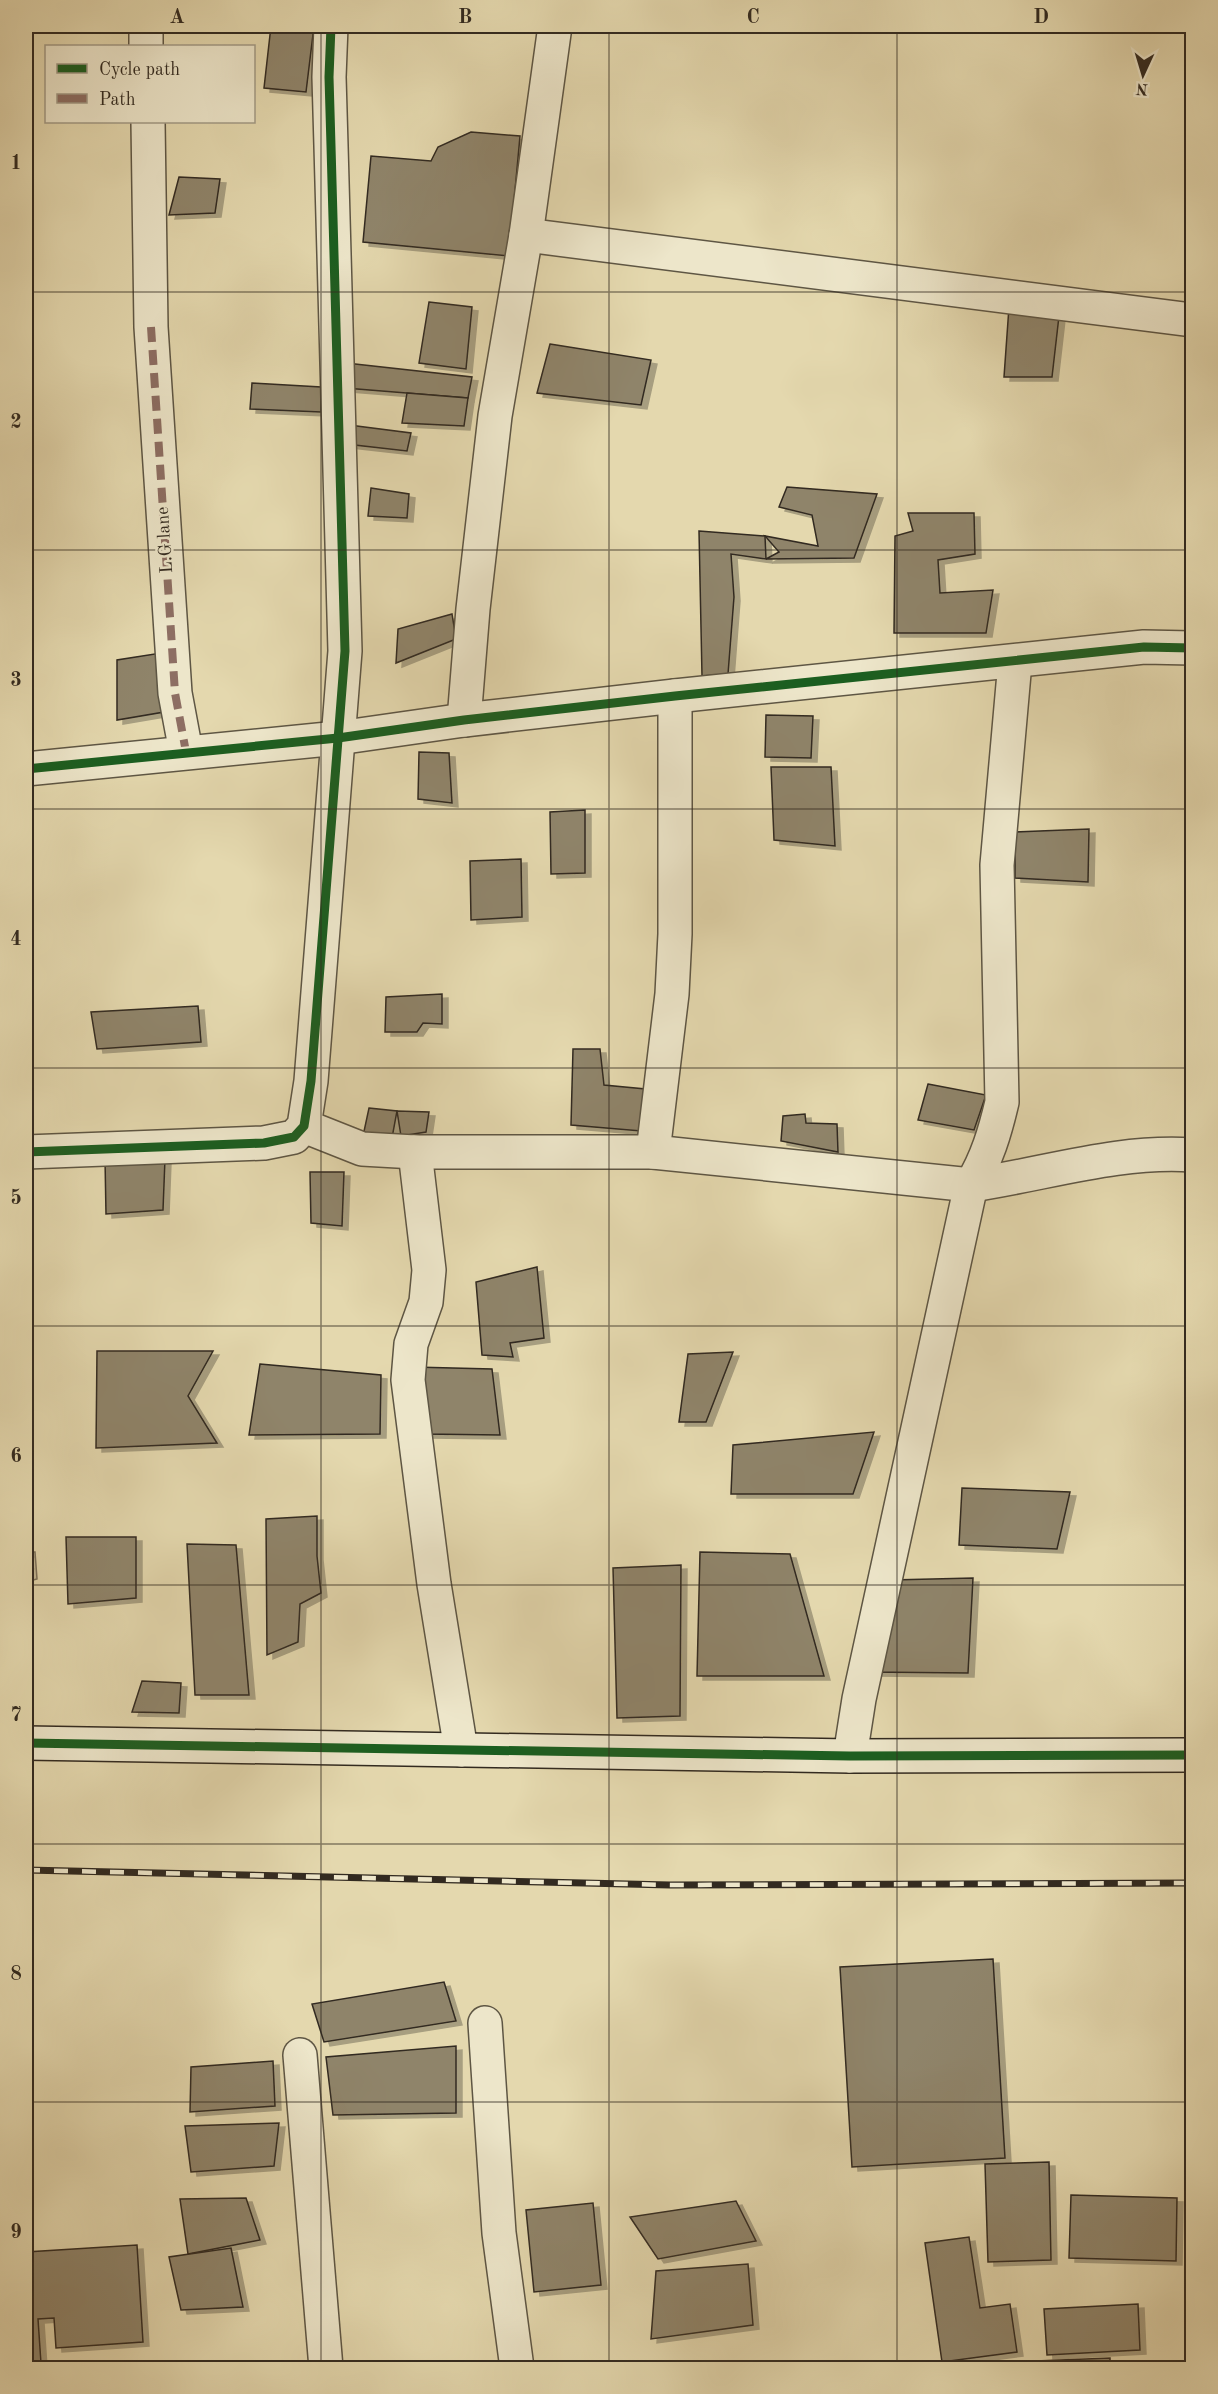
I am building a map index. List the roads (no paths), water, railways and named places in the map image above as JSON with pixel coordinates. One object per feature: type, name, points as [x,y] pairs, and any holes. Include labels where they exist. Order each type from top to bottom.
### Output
[{"type":"street","points":[[146,26],[146,45]]},
{"type":"street","points":[[26,1152],[264,1143],[294,1137],[304,1126],[311,1081],[339,738],[344,620],[329,77],[331,26]]},
{"type":"street","points":[[464,720],[472,609],[495,416],[526,235],[555,26]]},
{"type":"street","name":"L.G lane","points":[[148,123],[151,327],[175,693],[186,752]]},
{"type":"street","points":[[526,235],[1192,320]]},
{"type":"street","points":[[26,770],[339,738],[464,720],[675,696],[1144,647],[1192,648]]},
{"type":"street","points":[[850,1756],[859,1699],[971,1185],[983,1165],[993,1139],[1002,1102],[997,865],[1015,662]]},
{"type":"street","points":[[653,1152],[672,994],[675,934],[675,696]]},
{"type":"street","points":[[304,1126],[362,1149],[415,1152],[653,1152],[971,1185],[1138,1154],[1192,1155]]},
{"type":"street","points":[[415,1152],[429,1270],[426,1302],[411,1344],[408,1380],[432,1573],[461,1750]]},
{"type":"street","points":[[26,1743],[850,1756],[1192,1755]]},
{"type":"street","points":[[486,2023],[499,2233],[517,2368]]},
{"type":"street","points":[[300,2055],[326,2368]]},
{"type":"railway","points":[[26,1870],[670,1885],[1192,1883]]}]
